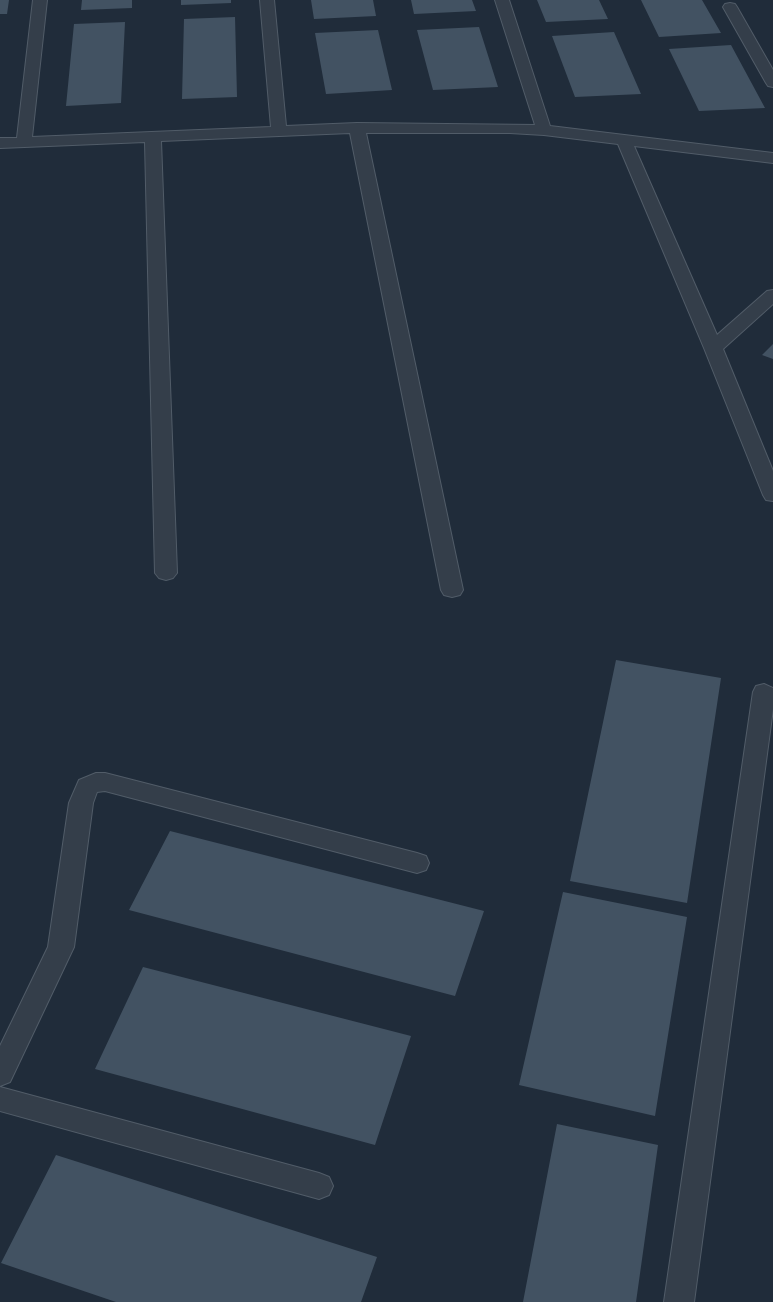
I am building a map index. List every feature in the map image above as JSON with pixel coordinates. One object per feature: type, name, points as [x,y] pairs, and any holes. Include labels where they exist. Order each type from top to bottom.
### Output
[{"type":"street","points":[[24,142],[40,0]]},
{"type":"street","points":[[267,0],[279,132]]},
{"type":"street","points":[[502,0],[544,130]]},
{"type":"street","points":[[730,7],[773,83]]},
{"type":"street","points":[[0,143],[357,128],[450,127],[544,130],[773,158]]},
{"type":"street","points":[[357,128],[452,590]]},
{"type":"street","points":[[153,137],[166,573]]},
{"type":"street","points":[[624,140],[713,348],[773,495]]},
{"type":"street","points":[[713,348],[773,295]]},
{"type":"street","points":[[679,1302],[764,692]]},
{"type":"street","points":[[0,1074],[61,947],[81,803],[87,786],[96,782],[105,782],[417,863]]},
{"type":"street","points":[[0,1099],[318,1186]]},
{"type":"building","points":[[0,0],[9,0],[7,14],[0,14]]},
{"type":"building","points":[[82,0],[132,0],[132,8],[81,10]]},
{"type":"building","points":[[181,0],[231,0],[231,3],[181,5]]},
{"type":"building","points":[[311,0],[373,0],[376,16],[314,19]]},
{"type":"building","points":[[411,0],[472,0],[476,11],[414,14]]},
{"type":"building","points":[[537,0],[599,0],[608,19],[546,22]]},
{"type":"building","points":[[641,0],[702,0],[721,33],[659,37]]},
{"type":"building","points":[[235,17],[237,97],[182,99],[184,19]]},
{"type":"building","points":[[125,22],[121,103],[66,106],[74,24]]},
{"type":"building","points":[[479,27],[498,87],[433,90],[417,30]]},
{"type":"building","points":[[378,30],[392,90],[326,94],[315,33]]},
{"type":"building","points":[[614,32],[641,94],[575,97],[552,36]]},
{"type":"building","points":[[731,45],[765,108],[699,111],[669,49]]},
{"type":"building","points":[[773,344],[773,359],[762,355]]},
{"type":"building","points":[[616,660],[721,678],[687,903],[570,881]]},
{"type":"building","points":[[170,831],[484,911],[455,996],[129,910]]},
{"type":"building","points":[[563,892],[687,917],[655,1116],[519,1085]]},
{"type":"building","points":[[143,967],[411,1036],[375,1145],[95,1069]]},
{"type":"building","points":[[557,1124],[658,1145],[636,1302],[523,1302]]},
{"type":"building","points":[[56,1155],[377,1257],[361,1302],[116,1302],[1,1263]]}]
